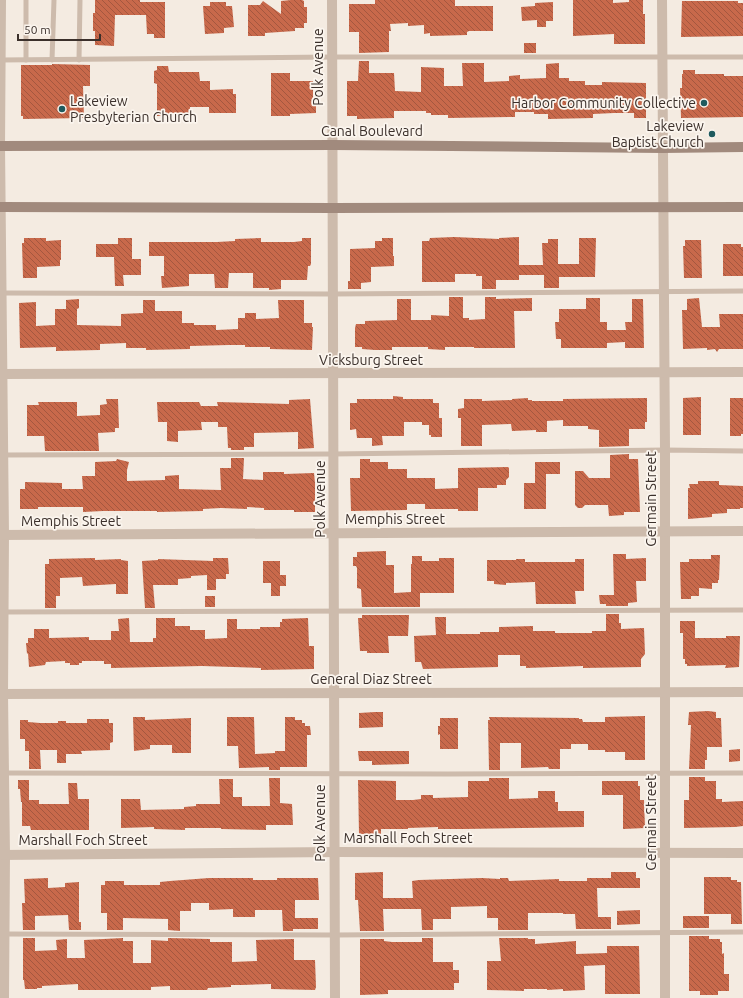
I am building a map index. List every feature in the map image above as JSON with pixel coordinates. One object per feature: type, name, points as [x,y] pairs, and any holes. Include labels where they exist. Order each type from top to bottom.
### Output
[{"type":"main road","name":"Canal Boulevard","points":[[0,146],[333,145],[663,148],[743,147]]},
{"type":"main road","points":[[0,208],[743,207]]},
{"type":"street","points":[[1,0],[1,694],[2,934],[4,998]]},
{"type":"street","name":"Polk Avenue","points":[[332,0],[335,998]]},
{"type":"street","name":"Germain Street","points":[[662,0],[665,450],[665,998]]},
{"type":"street","name":"Vicksburg Street","points":[[1,374],[743,372]]},
{"type":"street","name":"Memphis Street","points":[[2,535],[743,531]]},
{"type":"street","name":"General Diaz Street","points":[[1,694],[743,692]]},
{"type":"street","name":"Marshall Foch Street","points":[[2,854],[334,852],[743,853]]},
{"type":"lane","points":[[26,0],[26,60]]},
{"type":"lane","points":[[52,60],[54,0]]},
{"type":"lane","points":[[79,60],[80,0]]},
{"type":"lane","points":[[0,60],[332,57],[743,56]]},
{"type":"lane","points":[[1,293],[333,294],[743,290]]},
{"type":"lane","points":[[1,455],[334,454],[665,450],[743,451]]},
{"type":"lane","points":[[2,612],[665,609],[743,610]]},
{"type":"lane","points":[[2,773],[743,772]]},
{"type":"lane","points":[[2,934],[335,935],[743,932]]},
{"type":"building","points":[[95,0],[140,0],[140,2],[165,2],[165,38],[154,38],[154,34],[147,34],[146,15],[115,15],[114,46],[95,45],[93,13],[95,13]]},
{"type":"building","points":[[302,0],[304,1],[304,7],[307,7],[307,23],[304,23],[304,28],[295,28],[295,31],[265,33],[265,36],[248,36],[248,5],[260,5],[263,1],[281,14],[281,1]]},
{"type":"building","points":[[375,0],[455,0],[455,6],[493,6],[493,31],[469,31],[467,32],[467,35],[430,36],[430,33],[424,34],[424,25],[408,26],[408,23],[390,24],[391,31],[389,31],[389,52],[359,53],[359,32],[349,32],[349,4],[375,4]]},
{"type":"building","points":[[573,0],[613,0],[613,3],[629,2],[629,0],[643,0],[643,14],[645,14],[645,44],[614,44],[614,34],[573,36]]},
{"type":"building","points":[[682,1],[738,1],[738,3],[743,3],[743,36],[681,37]]},
{"type":"building","points":[[210,2],[226,2],[226,6],[232,6],[234,27],[224,28],[224,33],[205,34],[203,6],[210,6]]},
{"type":"building","points":[[553,2],[553,21],[546,21],[546,27],[537,27],[537,20],[522,21],[521,7],[535,6],[535,3]]},
{"type":"building","points":[[524,43],[536,43],[536,53],[524,53]]},
{"type":"building","points":[[359,61],[369,61],[369,73],[394,73],[395,91],[421,92],[421,67],[444,68],[444,86],[463,86],[462,63],[484,63],[484,82],[509,81],[509,76],[520,75],[520,79],[546,78],[546,64],[559,63],[559,78],[569,78],[569,81],[585,81],[585,85],[602,85],[602,82],[646,83],[646,118],[634,118],[634,113],[614,113],[593,114],[593,118],[548,119],[548,114],[515,112],[515,117],[448,118],[448,115],[431,115],[431,113],[426,113],[426,111],[394,111],[394,118],[357,119],[357,116],[347,116],[347,81],[358,81]]},
{"type":"building","points":[[21,65],[90,65],[90,86],[83,86],[84,118],[23,119],[23,116],[21,116]]},
{"type":"building","points":[[157,66],[168,66],[169,72],[199,72],[200,81],[210,81],[210,90],[233,89],[233,94],[236,94],[236,113],[209,113],[209,107],[190,107],[190,113],[170,113],[171,116],[157,116],[157,84],[154,83],[154,71],[157,70]]},
{"type":"building","name":"Harbor Community Collective","points":[[683,70],[695,70],[695,74],[724,74],[724,76],[743,76],[743,117],[681,118],[680,88],[682,88]]},
{"type":"building","points":[[271,73],[290,73],[290,81],[313,81],[313,103],[316,103],[316,113],[290,114],[290,116],[271,116]]},
{"type":"building","points":[[454,237],[499,239],[519,237],[519,265],[543,265],[542,243],[548,243],[548,239],[558,239],[558,264],[579,264],[579,238],[596,238],[595,277],[559,277],[559,288],[544,288],[544,275],[519,275],[519,280],[496,280],[496,289],[482,289],[482,276],[476,276],[476,274],[455,274],[455,282],[422,282],[422,241],[429,241],[430,238]]},
{"type":"building","points":[[24,238],[46,238],[46,241],[61,240],[60,266],[37,267],[37,278],[23,278],[22,243],[24,243]]},
{"type":"building","points":[[118,238],[132,238],[132,259],[141,259],[141,275],[123,275],[124,286],[115,286],[114,257],[96,257],[96,244],[118,244]]},
{"type":"building","points":[[261,238],[261,242],[294,242],[302,241],[302,238],[311,238],[311,264],[308,266],[307,280],[281,280],[281,289],[269,290],[269,288],[253,288],[253,273],[229,273],[228,288],[215,288],[214,274],[189,274],[189,286],[162,288],[161,276],[164,276],[164,256],[149,256],[149,242],[217,242],[235,241],[235,239]]},
{"type":"building","points":[[382,238],[393,238],[394,266],[371,267],[371,282],[361,283],[361,289],[348,289],[348,281],[350,281],[350,249],[375,248],[375,241],[382,241]]},
{"type":"building","points":[[685,240],[701,240],[702,278],[684,278],[683,246],[685,246]]},
{"type":"building","points":[[723,244],[741,244],[741,247],[743,247],[743,276],[723,276]]},
{"type":"building","points":[[449,297],[463,297],[463,318],[469,318],[469,320],[485,319],[485,297],[496,297],[496,299],[532,298],[532,311],[514,311],[515,348],[445,347],[445,350],[428,349],[428,347],[392,347],[392,350],[375,350],[355,347],[356,324],[365,324],[365,321],[397,320],[397,299],[411,299],[411,320],[431,320],[431,315],[449,316]]},
{"type":"building","points":[[586,298],[600,298],[600,322],[607,322],[607,330],[626,330],[625,322],[632,322],[632,299],[643,299],[644,348],[625,348],[625,342],[607,343],[607,348],[561,348],[561,339],[556,339],[555,322],[559,322],[559,309],[586,309]]},
{"type":"building","points":[[699,298],[702,327],[720,327],[719,314],[743,314],[743,349],[719,349],[717,352],[715,349],[707,350],[707,348],[683,349],[682,310],[687,310],[687,299]]},
{"type":"building","points":[[79,299],[79,308],[77,309],[77,325],[121,326],[121,314],[143,313],[143,300],[155,300],[155,311],[182,311],[182,323],[194,323],[194,325],[216,325],[216,330],[238,329],[238,318],[245,318],[245,313],[256,313],[256,319],[279,318],[278,300],[304,300],[304,323],[312,323],[313,327],[312,350],[270,349],[270,347],[245,347],[245,345],[229,345],[190,346],[190,349],[146,350],[146,348],[126,348],[126,343],[100,344],[100,350],[56,351],[56,347],[20,348],[19,303],[36,302],[36,326],[55,325],[55,309],[66,309],[66,300]]},
{"type":"building","points":[[393,396],[403,397],[403,399],[433,399],[433,403],[439,403],[439,418],[442,418],[442,437],[431,437],[431,435],[429,435],[429,425],[422,425],[422,422],[404,422],[404,436],[382,436],[383,445],[372,446],[372,438],[357,438],[356,429],[350,430],[350,403],[357,403],[357,399],[393,399]]},
{"type":"building","points":[[701,397],[701,435],[683,435],[683,398]]},
{"type":"building","points":[[528,398],[528,400],[532,401],[563,401],[563,399],[647,398],[647,422],[645,422],[645,429],[629,429],[629,446],[599,447],[599,430],[588,429],[588,426],[563,426],[563,420],[547,421],[547,432],[536,432],[536,430],[512,431],[511,424],[482,425],[482,446],[461,446],[461,418],[458,418],[458,409],[464,408],[464,399],[482,399],[482,401]]},
{"type":"building","points":[[730,398],[743,398],[743,434],[741,434],[741,436],[730,436]]},
{"type":"building","points":[[106,399],[118,399],[119,428],[115,428],[115,432],[98,433],[99,451],[45,451],[44,436],[27,436],[27,405],[39,405],[38,402],[77,402],[77,416],[100,415],[100,405],[107,404]]},
{"type":"building","points":[[310,399],[314,448],[298,449],[298,432],[254,433],[254,447],[244,447],[244,450],[231,450],[231,448],[228,448],[227,427],[218,427],[218,422],[201,422],[202,430],[178,431],[178,442],[167,441],[167,422],[158,422],[157,402],[199,402],[201,406],[218,406],[217,402],[289,404],[289,400]]},
{"type":"building","points":[[629,454],[629,459],[638,459],[640,512],[624,512],[624,515],[609,516],[608,505],[585,505],[582,508],[578,508],[575,505],[575,471],[583,471],[589,478],[610,478],[610,455]]},
{"type":"building","points":[[231,458],[244,458],[243,479],[263,480],[263,472],[284,472],[284,474],[314,473],[315,512],[264,510],[264,508],[247,507],[247,509],[221,508],[203,509],[203,511],[157,512],[83,512],[83,507],[38,507],[38,509],[20,509],[20,489],[25,489],[25,482],[62,483],[62,489],[83,489],[82,476],[95,476],[95,462],[116,461],[117,459],[129,462],[127,481],[165,480],[165,476],[179,475],[179,489],[221,490],[220,468],[231,468]]},
{"type":"building","points":[[360,459],[370,459],[370,462],[388,462],[388,469],[407,469],[407,478],[435,478],[435,489],[458,488],[458,468],[508,467],[509,477],[506,480],[506,485],[497,485],[497,488],[478,488],[478,511],[458,511],[458,509],[425,509],[425,504],[407,504],[407,510],[351,511],[350,478],[360,478]]},
{"type":"building","points":[[535,462],[560,462],[560,474],[546,474],[546,509],[524,509],[524,483],[535,483]]},
{"type":"building","points":[[698,481],[719,481],[719,485],[743,486],[743,508],[727,509],[727,513],[712,514],[712,517],[688,519],[689,484],[698,484]]},
{"type":"building","points":[[386,551],[386,565],[394,565],[394,593],[411,592],[412,556],[422,556],[422,561],[439,561],[439,558],[454,558],[454,593],[420,593],[420,607],[362,607],[361,589],[357,588],[357,568],[356,566],[353,566],[353,557],[357,557],[357,552]]},
{"type":"building","points":[[613,554],[626,554],[626,559],[646,558],[646,581],[636,581],[637,602],[628,603],[628,606],[606,606],[606,604],[600,604],[599,595],[614,595]]},
{"type":"building","points":[[711,555],[720,555],[718,583],[712,583],[712,589],[699,588],[699,596],[691,596],[691,599],[681,599],[680,562],[689,562],[689,559],[711,559]]},
{"type":"building","points":[[95,558],[95,560],[121,559],[128,561],[128,594],[116,594],[116,584],[83,586],[82,577],[60,578],[60,596],[56,596],[56,608],[45,608],[45,564],[49,564],[49,559]]},
{"type":"building","points":[[213,558],[228,558],[229,574],[226,574],[226,579],[216,579],[216,590],[207,590],[207,575],[178,579],[178,585],[153,585],[155,608],[145,608],[142,561],[158,559],[213,561]]},
{"type":"building","points":[[525,559],[525,562],[575,562],[575,559],[584,559],[584,591],[575,591],[576,604],[536,604],[535,582],[506,583],[506,585],[494,584],[494,581],[487,581],[487,560]]},
{"type":"building","points":[[263,561],[280,561],[280,575],[286,575],[286,586],[280,586],[280,596],[271,596],[271,583],[263,583]]},
{"type":"building","points":[[205,596],[215,596],[215,607],[205,607]]},
{"type":"building","points":[[606,614],[619,614],[621,629],[644,628],[645,654],[641,659],[641,667],[583,668],[583,666],[526,668],[526,666],[520,666],[520,655],[498,655],[498,667],[423,669],[421,662],[415,662],[414,636],[436,635],[435,617],[446,617],[446,634],[480,634],[480,632],[499,632],[499,627],[533,626],[533,631],[555,631],[555,633],[592,633],[592,631],[606,631]]},
{"type":"building","points":[[362,615],[409,615],[408,636],[388,636],[389,653],[367,653],[367,651],[360,651],[358,618],[362,618]]},
{"type":"building","points":[[129,618],[130,642],[153,642],[153,638],[156,638],[156,618],[175,618],[175,626],[190,626],[190,630],[205,630],[205,639],[227,638],[227,619],[237,619],[237,629],[260,629],[260,627],[280,627],[280,622],[282,622],[282,619],[308,618],[309,646],[314,646],[314,669],[261,670],[261,668],[202,666],[111,668],[111,664],[104,664],[104,661],[82,661],[79,665],[70,665],[70,663],[65,663],[65,661],[46,662],[45,665],[29,667],[26,643],[28,643],[28,638],[34,638],[34,629],[49,629],[49,638],[89,637],[89,640],[111,640],[111,631],[119,631],[118,619]]},
{"type":"building","points":[[680,621],[695,621],[695,638],[726,638],[726,636],[740,636],[739,667],[725,668],[726,665],[687,666],[687,664],[685,664],[685,659],[683,659],[683,633],[680,633]]},
{"type":"building","points":[[383,712],[383,727],[359,728],[359,713]]},
{"type":"building","points":[[689,712],[716,712],[716,718],[721,718],[722,747],[707,747],[705,769],[689,769],[691,725],[688,725]]},
{"type":"building","points":[[645,716],[645,760],[625,760],[625,752],[588,750],[588,744],[571,744],[571,749],[560,749],[560,769],[549,769],[548,767],[521,768],[521,743],[500,743],[500,770],[489,770],[489,717],[579,718],[582,719],[583,722],[605,722],[605,717]]},
{"type":"building","points":[[133,717],[145,717],[145,720],[191,718],[191,753],[172,753],[172,745],[150,745],[150,749],[134,751]]},
{"type":"building","points":[[227,717],[254,717],[255,754],[285,751],[285,717],[295,717],[295,720],[302,720],[302,723],[305,723],[305,726],[310,726],[311,735],[307,735],[307,767],[280,767],[280,770],[269,770],[269,767],[239,768],[238,746],[227,746]]},
{"type":"building","points":[[440,718],[458,718],[458,749],[440,749],[440,734],[438,735],[438,726],[440,726]]},
{"type":"building","points":[[87,719],[109,719],[109,723],[113,723],[113,742],[110,743],[110,750],[81,751],[82,754],[66,754],[66,763],[57,763],[57,750],[40,750],[41,769],[29,769],[29,751],[25,751],[25,739],[20,739],[20,720],[40,723],[58,723],[58,721],[66,721],[66,723],[87,723]]},
{"type":"building","points":[[740,749],[740,761],[729,762],[729,750]]},
{"type":"building","points":[[358,751],[409,751],[409,764],[372,765],[372,761],[359,761]]},
{"type":"building","points":[[689,777],[705,777],[705,781],[716,781],[716,799],[722,799],[722,802],[743,801],[743,826],[684,828],[684,800],[689,800]]},
{"type":"building","points":[[269,778],[280,778],[280,803],[292,804],[293,825],[266,825],[266,830],[185,828],[185,830],[154,829],[154,827],[121,828],[121,799],[140,799],[141,810],[184,809],[184,807],[196,806],[196,804],[220,804],[219,779],[233,779],[233,797],[242,797],[242,806],[270,806]]},
{"type":"building","points":[[489,778],[509,778],[509,799],[538,798],[538,791],[555,791],[555,802],[558,802],[558,811],[584,811],[584,827],[438,829],[438,827],[381,829],[381,834],[359,834],[358,780],[396,781],[396,800],[413,800],[421,799],[421,795],[433,795],[433,798],[468,797],[468,781],[489,781]]},
{"type":"building","points":[[18,780],[29,780],[29,800],[39,800],[39,804],[69,804],[68,783],[77,783],[78,799],[89,799],[89,830],[31,830],[30,826],[22,826],[22,802],[20,789],[18,789]]},
{"type":"building","points":[[602,781],[638,781],[638,786],[640,786],[640,800],[644,800],[645,828],[623,829],[623,795],[602,795]]},
{"type":"building","points":[[383,872],[383,898],[413,898],[412,881],[419,880],[508,878],[509,881],[559,879],[559,881],[587,881],[587,878],[611,878],[611,872],[636,872],[636,878],[640,878],[640,888],[597,888],[598,917],[611,917],[611,929],[576,929],[575,914],[528,913],[528,930],[498,930],[498,918],[487,918],[487,906],[451,907],[451,919],[433,919],[433,930],[422,930],[421,909],[383,909],[384,931],[360,931],[358,900],[355,900],[355,873]]},
{"type":"building","points":[[704,877],[731,877],[731,880],[741,882],[742,924],[731,924],[731,914],[704,914]]},
{"type":"building","points":[[48,878],[48,888],[65,887],[65,883],[79,882],[79,922],[81,922],[81,930],[69,930],[68,915],[35,916],[35,930],[23,930],[22,903],[25,903],[24,879]]},
{"type":"building","points":[[209,878],[253,878],[253,880],[277,880],[277,878],[318,878],[319,900],[295,900],[295,918],[318,918],[318,929],[293,929],[293,931],[283,931],[282,910],[255,910],[255,917],[233,917],[233,909],[209,910],[209,903],[191,903],[191,911],[180,911],[180,931],[168,930],[168,919],[123,918],[123,930],[107,930],[107,913],[101,913],[101,885],[105,885],[105,881],[124,881],[124,885],[160,885],[160,882]]},
{"type":"building","points":[[640,910],[640,924],[617,925],[617,911]]},
{"type":"building","points":[[683,916],[709,916],[709,928],[683,928]]},
{"type":"building","points":[[689,936],[709,936],[709,939],[720,939],[720,942],[722,942],[722,954],[724,953],[724,974],[729,974],[729,991],[718,991],[718,995],[700,995],[700,991],[689,991]]},
{"type":"building","points":[[23,938],[35,938],[35,951],[57,950],[56,940],[67,939],[67,958],[85,958],[84,940],[123,938],[123,941],[133,941],[133,963],[151,963],[151,940],[168,941],[168,938],[210,939],[210,942],[232,942],[232,962],[257,961],[256,940],[294,939],[294,960],[315,960],[316,987],[315,990],[271,989],[271,984],[231,985],[231,987],[208,988],[207,990],[170,990],[170,986],[151,987],[151,990],[78,990],[78,984],[42,986],[42,988],[37,989],[25,989],[23,980]]},
{"type":"building","points":[[422,938],[433,938],[433,962],[453,962],[453,970],[459,970],[459,983],[454,983],[454,990],[388,990],[388,994],[360,995],[360,939],[384,939],[384,941],[392,942],[422,942]]},
{"type":"building","points":[[499,938],[535,939],[535,944],[576,941],[576,954],[607,953],[607,946],[639,946],[640,994],[605,994],[605,965],[584,966],[585,990],[487,990],[487,961],[501,961]]},
{"type":"place","name":"Harbor Community Collective","points":[[704,103]]},
{"type":"place","name":"Lakeview Presbyterian Church","points":[[62,109]]},
{"type":"place","name":"Lakeview Baptist Church","points":[[712,134]]}]
